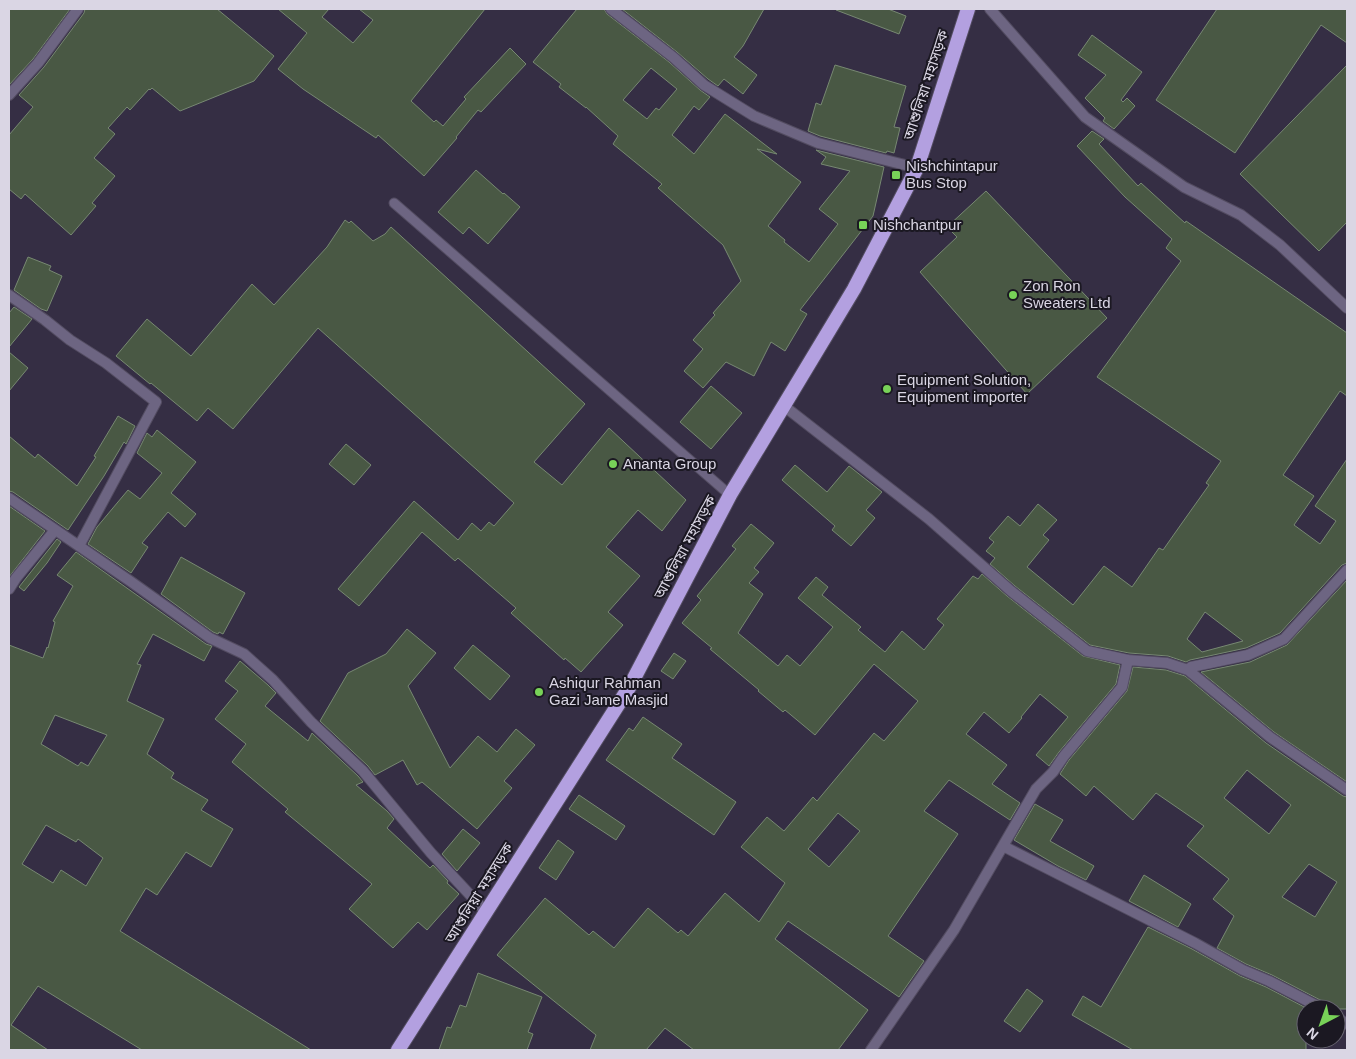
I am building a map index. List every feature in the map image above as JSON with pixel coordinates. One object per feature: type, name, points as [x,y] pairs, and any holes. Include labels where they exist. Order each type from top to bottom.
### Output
[{"type":"highway","name":"আশুলিয়া মহাসড়ক","points":[[398,1050],[630,686],[730,495],[854,289],[917,168],[968,9]]},
{"type":"street","points":[[9,95],[38,63],[78,9]]},
{"type":"street","points":[[612,9],[673,57],[704,85],[754,116],[818,143],[917,168]]},
{"type":"street","points":[[990,9],[1085,117],[1184,188],[1241,215],[1280,246],[1347,308]]},
{"type":"street","points":[[9,295],[46,320],[70,340],[106,362],[156,402],[80,546]]},
{"type":"street","points":[[784,406],[929,519],[1011,591],[1087,651],[1128,660],[1167,663],[1188,670],[1270,737],[1347,790]]},
{"type":"street","points":[[9,498],[138,586],[210,638],[244,654],[273,680],[311,722],[363,772],[431,853],[486,912]]},
{"type":"street","points":[[9,589],[55,530]]},
{"type":"street","points":[[1188,670],[1191,667],[1248,655],[1284,639],[1347,570]]},
{"type":"street","points":[[871,1050],[954,930],[1036,790],[1054,772],[1064,756],[1122,687],[1128,660]]},
{"type":"street","points":[[1003,846],[1195,943],[1243,970],[1304,999]]},
{"type":"lane","points":[[394,203],[730,495]]},
{"type":"building","points":[[9,9],[70,9],[33,59],[9,85]]},
{"type":"building","points":[[85,9],[217,9],[274,56],[254,81],[180,111],[152,88],[130,110],[127,107],[108,128],[115,134],[94,158],[115,176],[92,203],[96,206],[71,235],[25,194],[21,199],[9,189],[9,135],[33,107],[19,95],[44,67]]},
{"type":"building","points":[[278,9],[329,9],[322,17],[353,43],[373,20],[359,9],[485,9],[411,101],[434,122],[436,120],[443,126],[466,99],[464,97],[510,48],[526,64],[481,112],[478,110],[424,176],[378,135],[376,138],[303,89],[278,69],[307,33]]},
{"type":"building","points":[[577,9],[604,9],[607,14],[669,62],[710,97],[699,110],[694,106],[672,135],[694,154],[725,114],[777,154],[757,149],[801,182],[768,226],[809,262],[838,224],[819,209],[850,171],[821,164],[826,157],[816,150],[884,167],[873,216],[800,310],[807,314],[785,351],[771,342],[754,376],[726,362],[703,388],[684,371],[703,349],[693,340],[715,315],[713,313],[741,281],[723,245],[658,188],[662,184],[613,144],[618,136],[586,107],[559,87],[561,84],[533,62]],"holes":[[[651,68],[677,89],[659,110],[656,108],[647,119],[623,100]]]},
{"type":"building","points":[[622,9],[764,9],[743,46],[734,57],[757,75],[743,94],[724,79],[718,86]]},
{"type":"building","points":[[837,9],[888,9],[906,16],[899,34]]},
{"type":"building","points":[[1217,9],[1347,9],[1347,43],[1321,25],[1235,153],[1156,100]]},
{"type":"building","points":[[1092,35],[1142,72],[1121,100],[1123,102],[1127,98],[1135,106],[1114,129],[1103,121],[1105,118],[1085,98],[1106,75],[1078,55]]},
{"type":"building","points":[[835,65],[906,86],[894,127],[900,128],[894,153],[887,151],[886,153],[820,136],[808,131],[816,103],[821,105]]},
{"type":"building","points":[[1347,65],[1347,222],[1319,251],[1240,174]]},
{"type":"building","points":[[1092,131],[1104,139],[1099,144],[1138,186],[1141,183],[1185,223],[1186,221],[1347,333],[1347,396],[1340,391],[1283,475],[1314,496],[1294,525],[1320,544],[1336,521],[1315,506],[1347,459],[1347,563],[1342,565],[1280,633],[1246,648],[1186,662],[1168,656],[1129,653],[1090,645],[990,564],[995,558],[986,551],[994,542],[989,538],[1008,516],[1020,526],[1038,504],[1057,520],[1043,535],[1049,540],[1027,567],[1073,605],[1104,566],[1132,587],[1159,548],[1163,550],[1209,485],[1206,483],[1221,461],[1097,377],[1181,261],[1166,248],[1172,239],[1125,197],[1077,146]],"holes":[[[1205,612],[1243,641],[1202,652],[1187,639]]]},
{"type":"building","points":[[476,170],[520,207],[488,244],[469,227],[463,234],[438,212]]},
{"type":"building","name":"Zon Ron Sweaters Ltd","points":[[986,191],[1107,318],[1027,394],[920,272],[957,237],[947,227]]},
{"type":"building","points":[[345,220],[349,223],[351,221],[373,241],[385,234],[391,227],[585,404],[534,462],[562,485],[609,428],[686,500],[662,531],[638,510],[606,547],[640,576],[608,612],[623,625],[581,672],[565,658],[564,660],[511,613],[516,608],[458,558],[455,561],[422,532],[359,606],[338,589],[414,501],[458,540],[472,523],[481,531],[489,522],[494,526],[514,503],[318,328],[233,429],[208,408],[197,421],[116,356],[147,319],[191,356],[252,284],[274,305],[327,247]]},
{"type":"building","points":[[28,257],[51,266],[49,270],[62,276],[47,311],[41,309],[14,290]]},
{"type":"building","points":[[14,307],[32,319],[9,347],[9,313]]},
{"type":"building","points":[[9,352],[28,368],[9,391]]},
{"type":"building","points":[[711,386],[742,413],[711,449],[680,422]]},
{"type":"building","points":[[118,416],[135,426],[126,444],[124,442],[68,530],[9,491],[9,436],[35,458],[38,454],[77,486],[96,457],[94,456]]},
{"type":"building","points":[[157,430],[196,462],[171,493],[196,514],[185,527],[168,512],[142,543],[148,547],[131,573],[88,544],[97,527],[128,490],[140,499],[162,473],[137,453],[147,433],[152,437]]},
{"type":"building","points":[[346,444],[371,465],[354,485],[329,464]]},
{"type":"building","points":[[795,465],[827,492],[849,466],[882,492],[866,510],[875,518],[851,546],[832,530],[835,526],[782,480]]},
{"type":"building","points":[[9,506],[45,531],[9,577]]},
{"type":"building","points":[[751,524],[774,543],[754,568],[759,572],[749,583],[763,594],[738,633],[778,666],[787,655],[800,666],[833,627],[798,598],[816,577],[828,587],[822,595],[861,627],[858,630],[885,652],[902,631],[924,650],[944,625],[937,619],[973,576],[978,579],[982,574],[1083,656],[1120,665],[1116,684],[1049,766],[1036,755],[1068,717],[1040,694],[1009,733],[984,712],[966,734],[1007,765],[992,784],[1020,803],[1010,820],[949,780],[924,811],[958,834],[888,936],[924,961],[899,997],[788,921],[775,939],[868,1010],[838,1050],[694,1050],[665,1028],[646,1050],[590,1050],[596,1035],[497,955],[545,898],[589,935],[593,931],[614,948],[648,908],[678,933],[681,930],[688,936],[725,893],[759,922],[785,883],[741,847],[767,817],[784,831],[813,797],[817,801],[874,733],[884,741],[918,701],[874,664],[815,735],[785,710],[783,712],[682,623],[701,600],[697,596],[736,549],[732,546]],"holes":[[[838,813],[860,831],[829,867],[808,849]]]},
{"type":"building","points":[[57,539],[61,542],[24,591],[19,587]]},
{"type":"building","points":[[76,552],[206,644],[212,646],[204,661],[153,634],[137,664],[141,665],[127,701],[164,719],[147,754],[174,773],[171,778],[208,800],[201,810],[233,829],[211,867],[186,852],[157,895],[146,888],[120,931],[311,1050],[142,1050],[38,986],[11,1025],[48,1050],[9,1050],[9,645],[43,658],[48,648],[55,622],[53,621],[73,586],[57,575]],"holes":[[[55,715],[107,735],[88,766],[81,762],[78,766],[41,744]],[[46,825],[76,842],[78,839],[103,858],[86,886],[61,870],[53,883],[22,864]]]},
{"type":"building","points":[[181,557],[245,593],[223,634],[213,632],[161,594]]},
{"type":"building","points":[[1347,580],[1347,782],[1274,732],[1201,672],[1250,662],[1287,645]]},
{"type":"building","points":[[407,629],[436,653],[408,686],[450,768],[478,736],[497,752],[516,729],[535,745],[504,781],[512,788],[477,829],[422,782],[417,785],[403,760],[375,775],[368,766],[320,721],[348,673],[386,654]]},
{"type":"building","points":[[473,645],[510,676],[490,700],[454,668]]},
{"type":"building","points":[[674,653],[686,661],[673,679],[661,671]]},
{"type":"building","points":[[240,661],[276,693],[265,706],[308,741],[312,733],[358,776],[363,782],[356,785],[394,819],[387,828],[430,868],[433,865],[448,881],[447,883],[459,894],[427,930],[418,922],[393,948],[349,909],[372,884],[285,812],[288,809],[232,762],[246,744],[215,719],[238,691],[225,681]]},
{"type":"building","points":[[1133,667],[1166,670],[1185,676],[1266,743],[1347,797],[1347,1009],[1346,999],[1318,999],[1217,948],[1234,916],[1213,899],[1229,879],[1187,846],[1204,826],[1156,793],[1133,820],[1094,786],[1086,796],[1060,774],[1069,760],[1127,691]],"holes":[[[1247,770],[1291,805],[1269,834],[1224,798]],[[1309,864],[1337,882],[1315,917],[1282,897]]]},
{"type":"building","points":[[643,717],[682,744],[672,758],[736,802],[714,835],[606,760],[629,728],[633,731]]},
{"type":"building","points":[[579,795],[625,826],[616,840],[569,809]]},
{"type":"building","points":[[1035,804],[1063,820],[1050,841],[1094,866],[1086,880],[1014,840]]},
{"type":"building","points":[[463,829],[480,843],[457,871],[442,854]]},
{"type":"building","points":[[558,840],[574,852],[556,880],[539,868]]},
{"type":"building","points":[[1144,875],[1191,904],[1178,927],[1129,901]]},
{"type":"building","points":[[1148,927],[1240,976],[1296,1003],[1296,1049],[1306,1050],[1133,1050],[1072,1015],[1083,996],[1101,1007]]},
{"type":"building","points":[[478,973],[542,997],[528,1032],[533,1034],[527,1050],[439,1050],[447,1027],[451,1028],[460,1005],[466,1007]]},
{"type":"building","points":[[1027,989],[1043,1001],[1020,1032],[1004,1021]]},
{"type":"place","name":"Nishchintapur Bus Stop","points":[[896,175]]},
{"type":"place","name":"Nishchantpur","points":[[863,225]]},
{"type":"place","name":"Zon Ron Sweaters Ltd","points":[[1013,295]]},
{"type":"place","name":"Equipment Solution, Equipment importer","points":[[887,389]]},
{"type":"place","name":"Ananta Group","points":[[613,464]]},
{"type":"place","name":"Ashiqur Rahman Gazi Jame Masjid","points":[[539,692]]}]
